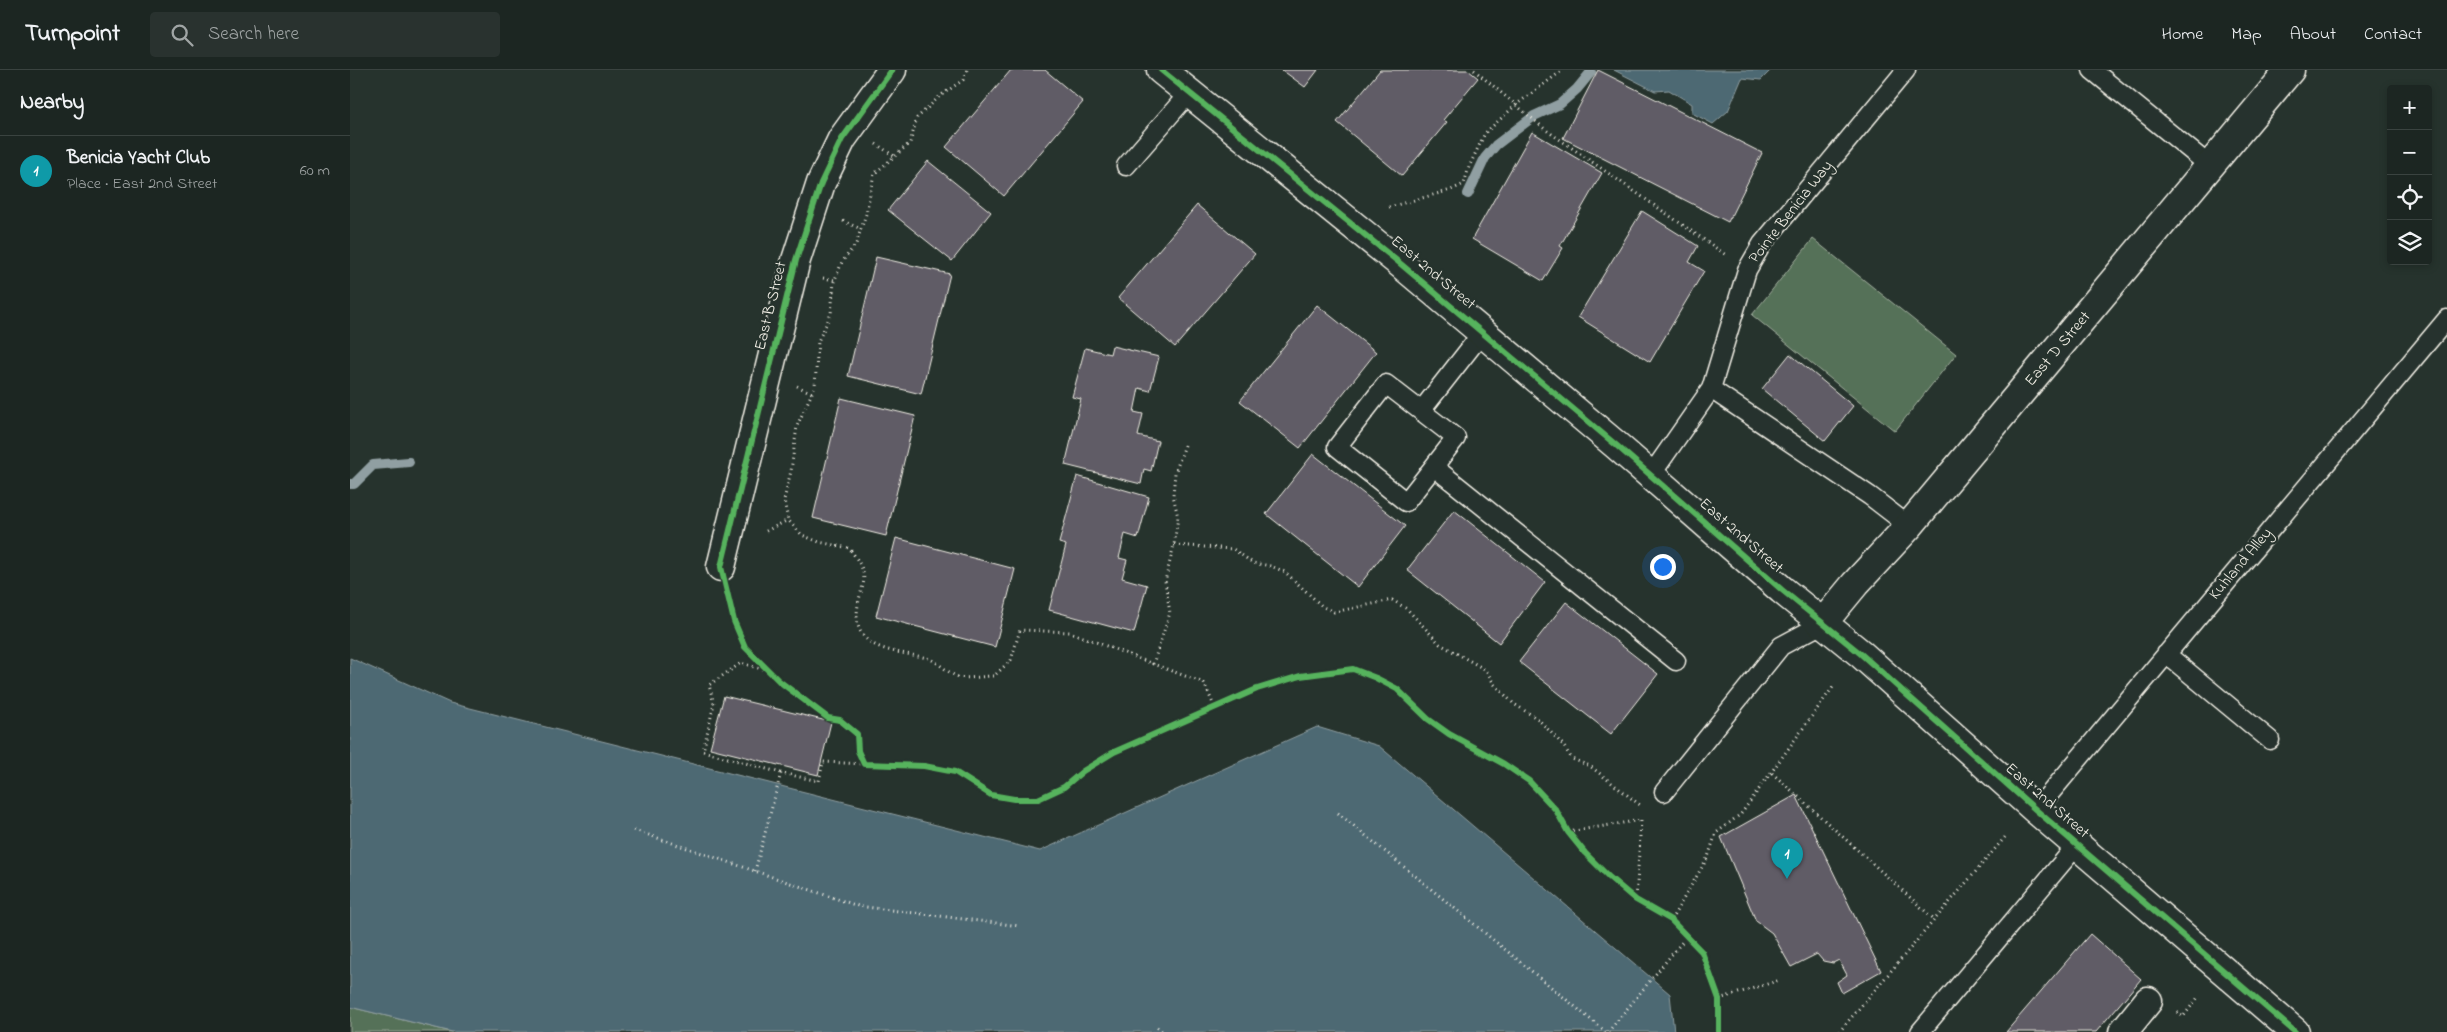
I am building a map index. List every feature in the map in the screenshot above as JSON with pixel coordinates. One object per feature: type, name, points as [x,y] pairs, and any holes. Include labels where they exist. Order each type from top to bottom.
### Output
[{"type":"street","name":"East B Street","points":[[720,567],[796,260],[821,183],[842,139],[892,70]]},
{"type":"street","name":"East 2nd Street","points":[[1161,70],[1482,332],[1651,475],[1822,624],[1861,654],[2036,810],[2295,1032]]},
{"type":"street","name":"East D Street","points":[[1822,624],[1855,584],[1909,526],[2290,70]]},
{"type":"street","points":[[2122,1032],[2160,1004]]},
{"type":"lane","name":"Pointe Benicia Way","points":[[1651,475],[1712,389],[1747,270],[1762,244],[1906,70]]},
{"type":"lane","points":[[2092,70],[2210,166]]},
{"type":"lane","points":[[1126,166],[1189,93]]},
{"type":"lane","name":"Kuhland Alley","points":[[2036,810],[2447,319]]},
{"type":"lane","points":[[1420,411],[1482,332]]},
{"type":"lane","points":[[1386,384],[1420,411],[1456,438],[1406,502],[1337,447],[1386,384]]},
{"type":"lane","points":[[1712,389],[1870,496],[1909,526]]},
{"type":"lane","points":[[1434,467],[1676,661]]},
{"type":"lane","points":[[1664,792],[1781,646],[1822,624]]},
{"type":"lane","points":[[2166,654],[2270,740]]},
{"type":"lane","points":[[1920,1032],[2077,845]]},
{"type":"path","points":[[967,70],[963,80],[940,96],[918,118],[910,143],[874,174],[856,244],[842,262],[834,282],[831,314],[818,341],[815,386],[798,426],[784,500],[788,520],[802,535],[819,542],[849,548],[861,564],[865,581],[857,617],[862,634],[878,648],[931,660],[957,676],[994,676],[1011,660],[1020,630],[1070,632],[1204,683],[1215,708]]},
{"type":"path","points":[[1474,70],[1539,124],[1747,270]]},
{"type":"path","points":[[1389,206],[1451,190],[1464,184],[1469,167],[1485,133],[1517,104],[1563,70]]},
{"type":"path","points":[[869,139],[894,156]]},
{"type":"path","points":[[834,217],[861,228]]},
{"type":"path","points":[[790,383],[812,393]]},
{"type":"path","points":[[1153,664],[1170,613],[1165,581],[1174,545],[1178,517],[1173,495],[1175,473],[1185,445]]},
{"type":"path","points":[[766,531],[788,520]]},
{"type":"path","points":[[1174,545],[1233,549],[1253,563],[1271,566],[1285,572],[1323,607],[1334,612],[1392,600],[1407,609],[1440,644],[1486,670],[1494,684],[1514,704],[1538,719],[1563,745],[1572,759],[1590,766],[1641,806]]},
{"type":"path","points":[[757,659],[771,673]]},
{"type":"path","points":[[771,673],[741,664],[709,685],[714,704],[703,751],[781,774],[819,781],[823,762],[862,761],[872,764]]},
{"type":"path","points":[[1676,925],[1708,857],[1716,833],[1741,814],[1833,687]]},
{"type":"path","points":[[1205,712],[1223,704]]},
{"type":"path","points":[[1772,773],[1934,919]]},
{"type":"path","points":[[755,871],[781,774]]},
{"type":"path","points":[[1338,813],[1607,1032],[1689,939],[1676,925],[1664,916]]},
{"type":"path","points":[[1568,832],[1641,820],[1636,900]]},
{"type":"path","points":[[1564,824],[1574,839]]},
{"type":"path","points":[[634,830],[858,906],[1020,926]]},
{"type":"path","points":[[1839,1032],[2006,836]]},
{"type":"path","points":[[1629,895],[1643,904]]},
{"type":"path","points":[[1716,991],[1719,1003],[1780,980]]},
{"type":"path","points":[[2160,1004],[2183,1017],[2199,996]]},
{"type":"path","points":[[1157,1027],[1163,1032]]},
{"type":"green space","points":[[1813,239],[1956,354],[1895,431],[1752,315]]},
{"type":"green space","points":[[350,1007],[452,1032],[350,1032]]},
{"type":"water","points":[[1614,70],[1771,70],[1761,80],[1742,78],[1728,111],[1713,124],[1692,113],[1692,104],[1669,90],[1655,91]]},
{"type":"water","points":[[350,658],[450,703],[1040,851],[1317,727],[1379,746],[1670,994],[1674,1032],[452,1032],[350,1007]]},
{"type":"building","points":[[1011,70],[1045,70],[1083,102],[1004,196],[946,147]]},
{"type":"building","points":[[1282,70],[1318,70],[1305,87]]},
{"type":"building","points":[[1380,70],[1468,70],[1478,78],[1443,120],[1447,122],[1402,176],[1337,122]]},
{"type":"building","points":[[1598,70],[1762,153],[1728,222],[1563,138]]},
{"type":"building","points":[[1532,132],[1602,173],[1560,246],[1563,248],[1543,281],[1472,239]]},
{"type":"building","points":[[928,161],[991,212],[952,261],[888,210]]},
{"type":"building","points":[[1197,205],[1255,254],[1175,347],[1118,298]]},
{"type":"building","points":[[1642,211],[1698,246],[1689,262],[1704,271],[1650,362],[1578,317]]},
{"type":"building","points":[[876,257],[950,274],[921,394],[848,376]]},
{"type":"building","points":[[1317,305],[1376,352],[1300,448],[1240,401]]},
{"type":"building","points":[[1112,346],[1159,357],[1150,391],[1139,388],[1134,412],[1143,414],[1138,436],[1158,441],[1151,471],[1144,469],[1141,484],[1065,465],[1081,399],[1072,397],[1085,348],[1110,354]]},
{"type":"building","points":[[1790,354],[1853,406],[1825,441],[1762,389]]},
{"type":"building","points":[[841,398],[915,416],[886,536],[813,518]]},
{"type":"building","points":[[1313,454],[1405,526],[1358,587],[1266,514]]},
{"type":"building","points":[[1077,476],[1149,497],[1138,538],[1125,534],[1119,558],[1127,560],[1122,578],[1147,585],[1134,633],[1049,610],[1066,545],[1059,543]]},
{"type":"building","points":[[1454,510],[1545,582],[1499,643],[1407,570]]},
{"type":"building","points":[[896,538],[1015,569],[995,647],[876,616]]},
{"type":"building","points":[[1566,602],[1658,674],[1611,734],[1519,662]]},
{"type":"building","points":[[724,696],[831,722],[818,775],[710,748]]},
{"type":"building","points":[[1796,795],[1881,971],[1842,993],[1837,982],[1847,975],[1839,960],[1833,963],[1823,961],[1817,954],[1791,967],[1772,933],[1756,921],[1721,837]]},
{"type":"building","points":[[2090,934],[2141,979],[2096,1032],[2006,1032]]},
{"type":"waterway","points":[[1468,194],[1485,158],[1496,145],[1534,116],[1560,104],[1577,89],[1591,72]]},
{"type":"waterway","points":[[350,484],[354,484],[373,465],[409,462]]},
{"type":"cycle path","points":[[892,70],[842,139],[821,183],[796,260],[721,567],[734,621],[745,647],[779,681],[828,718],[840,720],[857,734],[858,751],[864,764],[924,766],[955,772],[991,795],[1014,799],[1038,799],[1064,787],[1083,771],[1114,752],[1257,689],[1300,676],[1353,669],[1376,678],[1397,689],[1428,719],[1449,734],[1504,764],[1529,781],[1556,810],[1568,832],[1585,853],[1609,877],[1636,900],[1671,920],[1702,952],[1719,999],[1719,1032]]},
{"type":"cycle path","points":[[1161,70],[1396,260],[1616,445],[1782,590],[1861,654],[2036,810],[2295,1032]]},
{"type":"place","name":"Benicia Yacht Club","points":[[1787,879]]}]
